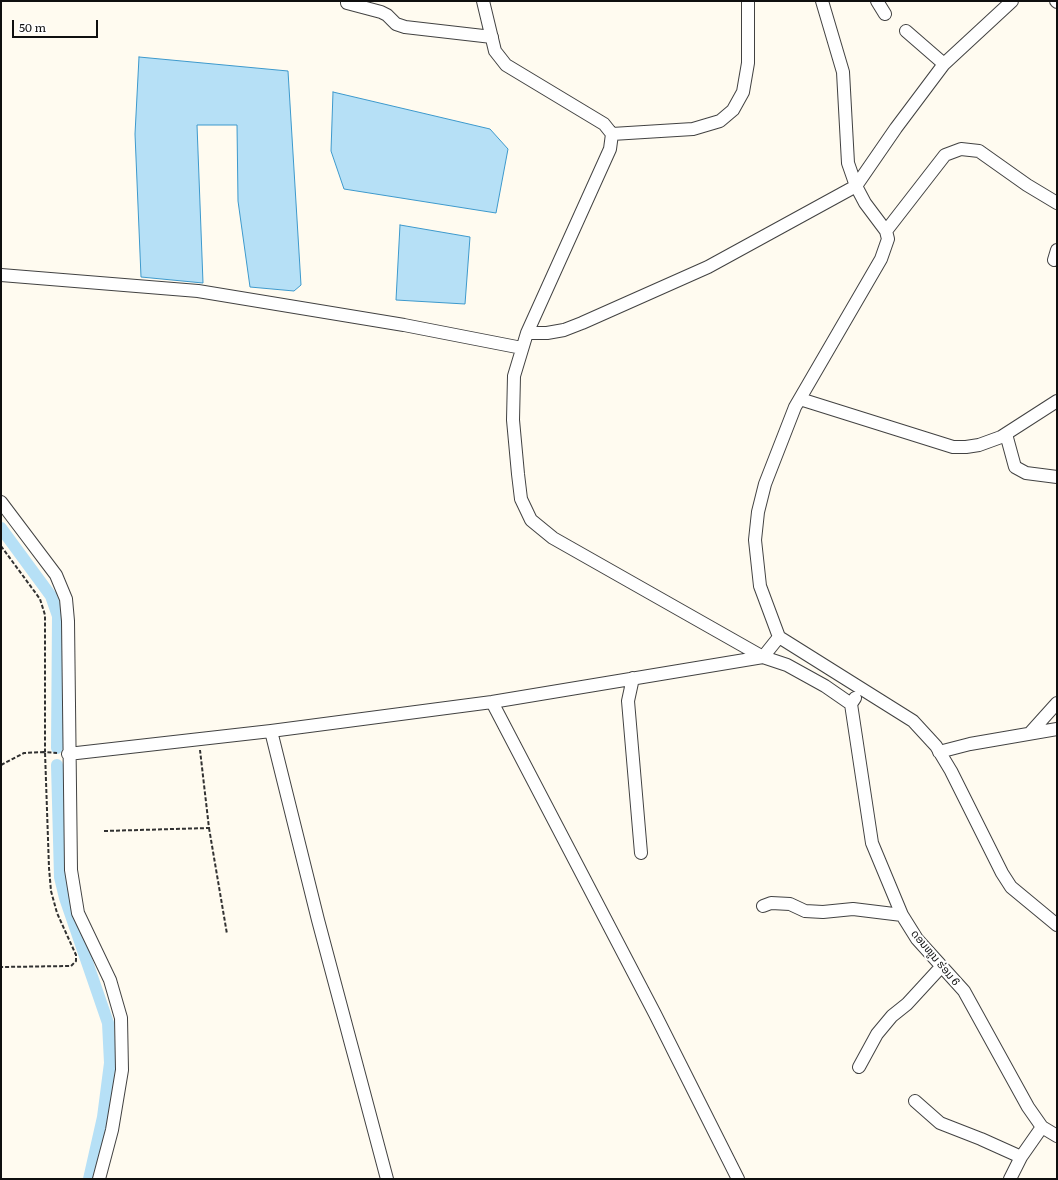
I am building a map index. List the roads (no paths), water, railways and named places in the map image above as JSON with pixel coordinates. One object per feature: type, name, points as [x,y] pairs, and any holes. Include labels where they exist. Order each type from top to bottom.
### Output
[{"type":"street","points":[[483,1],[495,51],[506,65],[604,124],[612,134],[610,149],[527,333],[514,376],[513,420],[521,499],[530,520],[553,538],[763,657],[787,665],[825,686],[851,704],[861,689]]},
{"type":"street","points":[[612,134],[693,129],[720,121],[733,110],[743,92],[748,63],[748,1]]},
{"type":"street","points":[[822,1],[843,72],[848,163],[856,186],[865,203],[886,231],[888,239],[881,259],[795,407],[765,484],[758,512],[755,540],[760,586],[779,637],[913,721],[936,746],[951,771],[1002,873],[1011,887],[1057,924]]},
{"type":"street","points":[[878,1],[885,14]]},
{"type":"street","points":[[527,333],[552,332],[582,324],[708,267],[856,186],[896,128],[944,64],[1012,1]]},
{"type":"street","points":[[348,3],[381,12],[387,15],[396,24],[405,27],[492,37]]},
{"type":"street","points":[[906,31],[944,64]]},
{"type":"street","points":[[886,231],[945,155],[961,149],[979,151],[1027,185],[1057,203]]},
{"type":"street","points":[[1,275],[198,291],[404,325],[522,348]]},
{"type":"street","points":[[800,399],[952,447],[966,448],[979,445],[1006,434],[1057,402]]},
{"type":"street","points":[[1006,434],[1015,467],[1026,473],[1057,477]]},
{"type":"street","points":[[1,502],[56,575],[66,599],[68,621],[68,754],[71,870],[74,895],[78,913],[110,980],[121,1018],[122,1070],[112,1130],[99,1179]]},
{"type":"street","points":[[68,754],[271,731],[492,702],[763,657],[779,637]]},
{"type":"street","points":[[633,678],[628,701],[641,853]]},
{"type":"street","points":[[492,702],[655,1014],[738,1179]]},
{"type":"street","points":[[1030,733],[1057,703]]},
{"type":"street","name":"ດອນໜູນ ຮ່ອມ 6","points":[[851,704],[872,843],[902,915],[917,940],[964,991],[1028,1107],[1042,1127],[1057,1136]]},
{"type":"street","points":[[939,752],[1030,733],[1057,729]]},
{"type":"street","points":[[271,731],[318,920],[387,1179]]},
{"type":"street","points":[[763,906],[771,903],[790,904],[805,911],[823,912],[853,909],[902,915]]},
{"type":"street","points":[[859,1067],[877,1034],[892,1016],[908,1004],[941,967]]},
{"type":"street","points":[[915,1101],[940,1123],[1021,1157]]},
{"type":"street","points":[[1010,1179],[1021,1157],[1042,1127]]},
{"type":"water","points":[[139,57],[288,71],[301,285],[294,291],[250,287],[238,201],[237,125],[197,125],[203,283],[141,277],[135,134]]},
{"type":"water","points":[[333,92],[490,129],[508,149],[496,213],[344,189],[331,151]]},
{"type":"water","points":[[400,225],[470,237],[465,304],[396,300]]},
{"type":"waterway","points":[[1,528],[51,596],[58,616],[57,748]]},
{"type":"waterway","points":[[57,765],[60,877],[65,898],[108,1023],[110,1063],[103,1117],[89,1179]]}]
